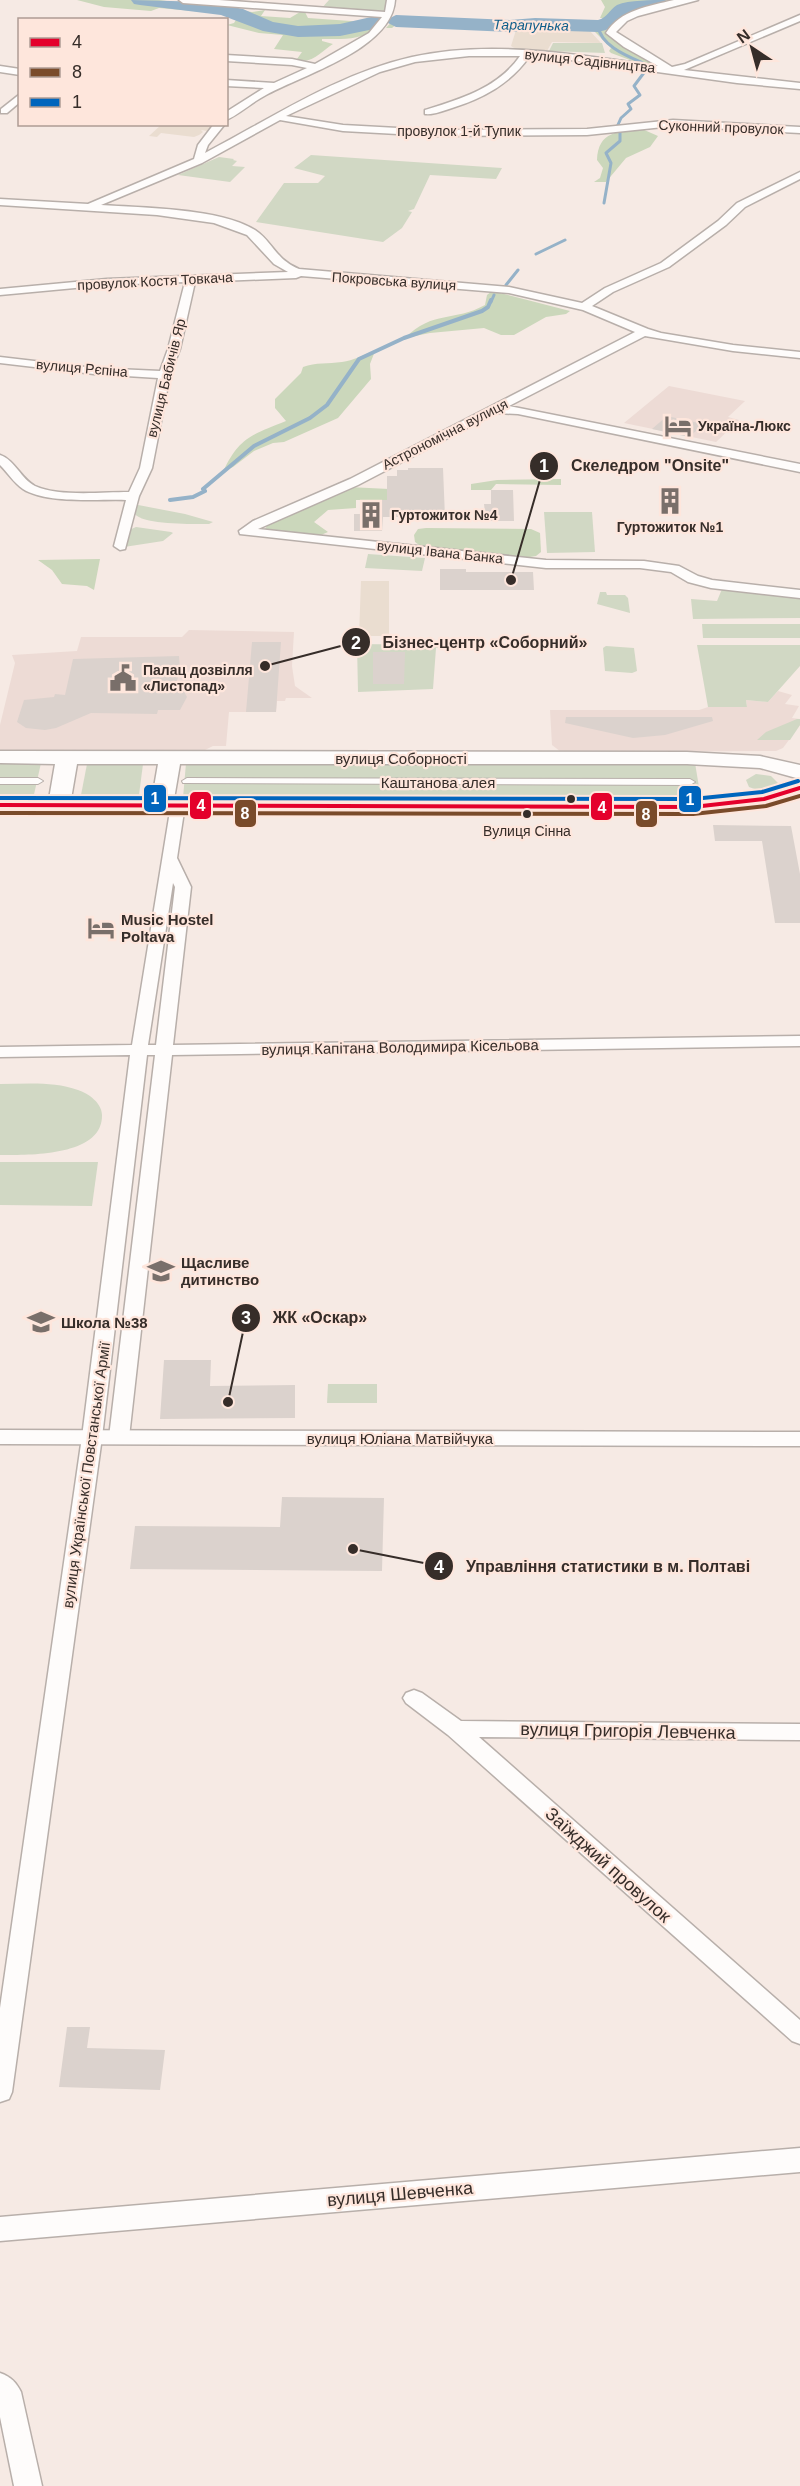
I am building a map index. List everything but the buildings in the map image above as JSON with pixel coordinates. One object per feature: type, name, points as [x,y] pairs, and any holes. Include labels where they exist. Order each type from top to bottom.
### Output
[{"type":"main road","name":"вулиця Соборності","points":[[0,757],[696,759],[760,762],[800,772]]},
{"type":"main road","points":[[59,805],[67,757]]},
{"type":"main road","points":[[170,757],[170,805]]},
{"type":"main road","points":[[0,805],[693,807],[764,799],[800,788]]},
{"type":"street","points":[[183,0],[389,15]]},
{"type":"street","points":[[228,116],[254,98],[372,35],[389,15],[391,0]]},
{"type":"street","points":[[694,0],[642,12],[623,20],[611,30],[611,33],[627,45],[671,70],[688,66],[800,18]]},
{"type":"street","points":[[428,112],[464,103],[496,84],[515,68],[526,53]]},
{"type":"street","name":"вулиця Садівництва","points":[[88,207],[198,161],[289,109],[377,70],[402,62],[449,55],[526,53],[560,55],[737,80],[800,86]]},
{"type":"street","points":[[228,57],[292,62],[314,67]]},
{"type":"street","points":[[0,69],[18,72]]},
{"type":"street","points":[[228,83],[277,86]]},
{"type":"street","name":"провулок 1-й Тупик","points":[[278,117],[344,128],[434,133],[587,132],[641,126]]},
{"type":"street","name":"Суконний провулок","points":[[641,126],[681,123],[800,130]]},
{"type":"street","points":[[198,161],[203,145],[218,126]]},
{"type":"street","points":[[586,307],[586,303],[609,290],[665,265],[708,234],[741,205],[800,176]]},
{"type":"street","name":"Покровська вулиця","points":[[0,202],[195,217],[233,225],[257,236],[268,254],[280,265],[309,274],[500,288],[586,307],[644,332],[681,341],[799,347]]},
{"type":"street","name":"провулок Костя Товкача","points":[[0,292],[107,282],[309,274]]},
{"type":"street","name":"вулиця Бабичів Яр","points":[[120,546],[133,496],[146,468],[164,375],[174,349],[191,278]]},
{"type":"street","name":"Астрономічна вулиця","points":[[245,531],[268,517],[336,490],[644,332]]},
{"type":"street","name":"вулиця Рєпіна","points":[[0,360],[94,371],[164,375]]},
{"type":"street","points":[[518,410],[515,404],[522,395]]},
{"type":"street","points":[[485,413],[497,410],[518,410],[800,468]]},
{"type":"street","points":[[0,459],[9,465],[25,485],[34,490],[59,494],[133,496]]},
{"type":"street","name":"вулиця Івана Банка","points":[[245,531],[546,564],[640,565],[674,569],[693,579],[711,584],[800,594]]},
{"type":"street","points":[[0,781],[38,781]]},
{"type":"street","name":"Каштанова алея","points":[[186,781],[690,782]]},
{"type":"street","name":"вулиця Української Повстанської Армії","points":[[0,2092],[93,1437],[139,1051],[169,857],[170,805]]},
{"type":"street","name":"вулиця Української Повстанської Армії","points":[[119,1437],[183,887],[169,857]]},
{"type":"street","name":"вулиця Капітана Володимира Кісельова","points":[[0,1052],[800,1041]]},
{"type":"street","name":"вулиця Юліана Матвійчука","points":[[0,1437],[800,1439]]},
{"type":"street","name":"Заїжджий провулок","points":[[414,1698],[456,1729],[800,2034]]},
{"type":"street","name":"вулиця Григорія Левченка","points":[[456,1729],[800,1732]]},
{"type":"street","name":"вулиця Шевченка","points":[[0,2229],[800,2160]]},
{"type":"street","points":[[0,2385],[8,2392],[28,2486]]},
{"type":"shaded area","points":[[538,26],[589,30],[601,43],[552,42],[547,51],[516,49],[511,46],[516,30]]},
{"type":"shaded area","points":[[160,126],[212,126],[207,131],[201,130],[203,132],[194,137],[161,133],[157,137],[149,136]]},
{"type":"shaded area","points":[[669,386],[745,401],[728,417],[739,420],[716,442],[624,423]]},
{"type":"shaded area","points":[[361,581],[389,581],[389,636],[359,636]]},
{"type":"shaded area","points":[[189,630],[294,632],[292,666],[295,686],[312,698],[286,698],[285,701],[277,701],[276,712],[229,712],[226,746],[213,746],[203,751],[0,750],[0,725],[15,663],[12,655],[77,651],[81,637],[182,637]]},
{"type":"shaded area","points":[[778,691],[792,695],[785,704],[799,706],[792,718],[800,719],[800,725],[783,748],[776,751],[561,752],[552,745],[550,710],[699,710],[708,707],[747,707],[746,700],[768,702]]},
{"type":"green space","points":[[77,0],[159,0],[252,12],[265,10],[261,16],[290,18],[300,12],[305,12],[308,18],[365,22],[375,28],[357,37],[322,39],[322,41],[333,44],[316,57],[302,61],[297,59],[302,52],[274,49],[283,35],[259,33],[228,25],[234,23],[239,15],[159,8],[151,11],[104,7]]},
{"type":"green space","points":[[329,0],[386,0],[386,11],[321,9]]},
{"type":"green space","points":[[601,0],[682,0],[615,18],[600,18],[605,7]]},
{"type":"green space","points":[[395,18],[502,25],[540,22],[538,26],[516,30],[398,23],[392,28],[386,28]]},
{"type":"green space","points":[[594,27],[605,28],[610,35],[655,64],[638,63],[611,53],[609,51],[611,48],[592,29]]},
{"type":"green space","points":[[553,43],[602,43],[605,53],[549,51]]},
{"type":"green space","points":[[642,129],[658,136],[650,147],[626,158],[606,182],[594,182],[600,178],[603,168],[597,160],[601,143],[611,134]]},
{"type":"green space","points":[[311,155],[502,168],[496,179],[430,175],[414,209],[408,211],[412,212],[402,228],[383,242],[256,222],[284,183],[318,183],[325,176],[294,168]]},
{"type":"green space","points":[[219,157],[237,161],[232,166],[245,167],[230,182],[178,175]]},
{"type":"green space","points":[[492,291],[570,311],[566,314],[546,317],[514,335],[501,335],[484,328],[430,333],[405,338],[425,323],[485,305],[487,295]]},
{"type":"green space","points":[[375,351],[370,364],[371,379],[338,418],[284,442],[273,443],[254,451],[223,472],[241,444],[255,434],[286,421],[275,408],[275,399],[301,373],[303,367],[355,359]]},
{"type":"green space","points":[[561,479],[561,485],[496,484],[491,490],[471,490],[471,484],[497,480]]},
{"type":"green space","points":[[349,487],[389,489],[389,500],[356,500],[356,508],[328,510],[314,522],[328,532],[321,535],[265,529],[271,520]]},
{"type":"green space","points":[[133,504],[213,522],[182,524],[148,520],[135,514]]},
{"type":"green space","points":[[544,512],[592,512],[595,552],[547,553]]},
{"type":"green space","points":[[136,527],[173,533],[163,541],[124,547],[129,530]]},
{"type":"green space","points":[[418,529],[531,529],[540,533],[541,552],[536,556],[524,558],[422,547],[415,542],[414,535]]},
{"type":"green space","points":[[368,554],[425,558],[422,571],[365,568]]},
{"type":"green space","points":[[100,559],[94,590],[87,586],[62,584],[52,570],[38,560]]},
{"type":"green space","points":[[722,589],[800,598],[800,618],[693,619],[691,599],[717,601]]},
{"type":"green space","points":[[600,592],[606,592],[607,595],[625,595],[628,598],[630,613],[597,604]]},
{"type":"green space","points":[[702,624],[800,624],[800,638],[703,638]]},
{"type":"green space","points":[[357,644],[443,645],[443,647],[436,648],[433,689],[358,692]]},
{"type":"green space","points":[[697,645],[800,645],[800,666],[768,702],[746,700],[747,707],[708,707]]},
{"type":"green space","points":[[606,646],[634,648],[637,671],[632,673],[605,671],[603,648]]},
{"type":"green space","points":[[800,719],[800,725],[790,740],[757,740],[766,732]]},
{"type":"green space","points":[[0,762],[41,763],[33,799],[0,799]]},
{"type":"green space","points":[[186,763],[695,763],[701,799],[183,798]]},
{"type":"green space","points":[[87,764],[143,764],[139,795],[81,795]]},
{"type":"green space","points":[[756,774],[771,776],[778,783],[765,790],[749,787],[746,780]]},
{"type":"green space","points":[[0,1084],[49,1084],[82,1091],[100,1106],[102,1115],[99,1129],[90,1139],[62,1151],[0,1155]]},
{"type":"green space","points":[[0,1162],[98,1162],[92,1206],[0,1205]]},
{"type":"green space","points":[[328,1384],[377,1384],[377,1403],[327,1403]]},
{"type":"waterway","name":"Тарапунька","points":[[140,0],[186,4],[237,13],[260,24],[284,30],[326,32],[380,21]]},
{"type":"waterway","name":"Тарапунька","points":[[396,21],[510,26],[535,24],[598,26],[610,23],[624,8],[657,0]]},
{"type":"waterway","points":[[598,26],[609,45],[643,63]]},
{"type":"waterway","points":[[617,127],[621,118],[631,109],[628,104],[640,95],[634,86],[646,70]]},
{"type":"waterway","points":[[604,203],[611,163],[606,153],[620,141],[620,131]]},
{"type":"waterway","points":[[536,254],[565,240]]},
{"type":"waterway","points":[[506,285],[518,270]]},
{"type":"waterway","points":[[491,302],[494,295]]},
{"type":"waterway","points":[[170,500],[193,497],[205,491],[203,489],[254,446],[310,418],[327,405],[359,359],[404,338],[482,311],[488,307],[491,300]]},
{"type":"transit line","name":"1","points":[[0,798],[693,799],[762,792],[798,781]]},
{"type":"transit line","name":"4","points":[[0,805],[693,807],[764,799],[800,788]]},
{"type":"transit line","name":"8","points":[[0,813],[693,814],[766,806],[800,796]]},
{"type":"place","name":"Україна-Люкс","points":[[678,426]]},
{"type":"place","name":"Гуртожиток №1","points":[[670,501]]},
{"type":"place","name":"Гуртожиток №4","points":[[371,515]]},
{"type":"place","name":"Скеледром \"Onsite\"","points":[[511,580]]},
{"type":"place","name":"Бізнес-центр «Соборний»","points":[[265,666]]},
{"type":"place","name":"Палац дозвілля «Листопад»","points":[[123,678]]},
{"type":"place","name":"Вулиця Сінна","points":[[527,814]]},
{"type":"place","name":"Music Hostel Poltava","points":[[101,928]]},
{"type":"place","name":"Щасливе дитинство","points":[[161,1271]]},
{"type":"place","name":"Школа №38","points":[[41,1322]]},
{"type":"place","name":"ЖК «Оскар»","points":[[228,1402]]},
{"type":"place","name":"Управління статистики в м. Полтаві","points":[[353,1549]]}]
